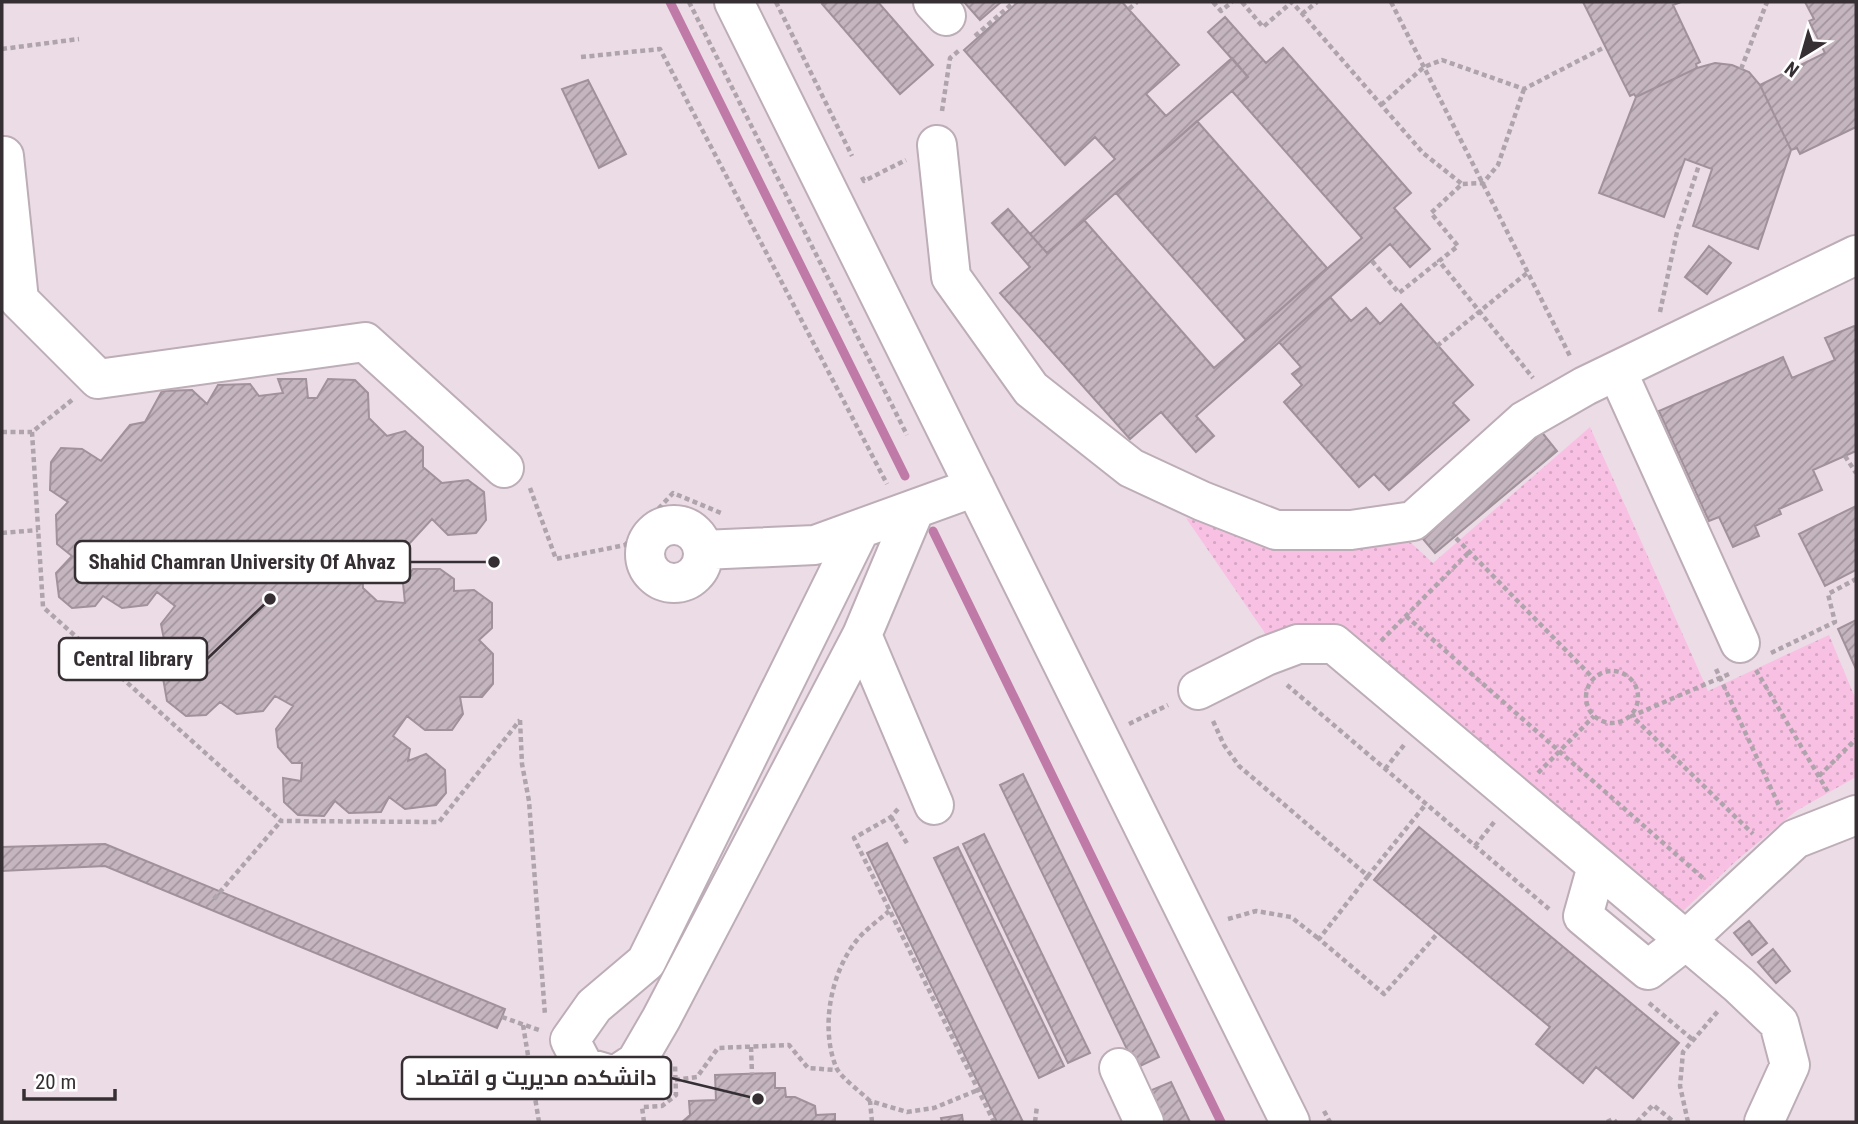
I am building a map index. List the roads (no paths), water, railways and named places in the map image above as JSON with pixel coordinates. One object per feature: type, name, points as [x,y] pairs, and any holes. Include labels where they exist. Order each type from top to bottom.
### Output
[{"type":"lane","points":[[734,2],[1100,739],[1307,1116]]},
{"type":"lane","points":[[937,145],[951,277],[1031,389],[1131,468],[1202,501],[1276,530],[1363,528],[1413,521],[1524,421],[1617,371],[1856,255]]},
{"type":"lane","points":[[2,156],[19,300],[98,379],[365,342],[516,473]]},
{"type":"lane","points":[[1617,371],[1746,653]]},
{"type":"lane","points":[[703,550],[815,545],[975,487]]},
{"type":"lane","points":[[860,529],[646,962],[594,1006],[570,1040],[584,1067],[615,1076],[636,1062],[862,635],[915,509]]},
{"type":"lane","points":[[862,635],[919,803]]},
{"type":"lane","points":[[1198,690],[1266,656],[1298,644],[1334,644],[1739,985],[1779,1023],[1790,1065],[1764,1122]]},
{"type":"lane","points":[[1597,866],[1583,916],[1647,970],[1685,941],[1795,839],[1850,818]]},
{"type":"lane","points":[[1119,1069],[1144,1122]]},
{"type":"waterway","points":[[670,2],[905,476]]},
{"type":"waterway","points":[[933,531],[1221,1122]]},
{"type":"place","name":"Shahid Chamran University Of Ahvaz","points":[[494,562]]},
{"type":"place","name":"Central library","points":[[270,599]]},
{"type":"place","name":"دانشکده مدیریت و اقتصاد","points":[[758,1099]]}]
